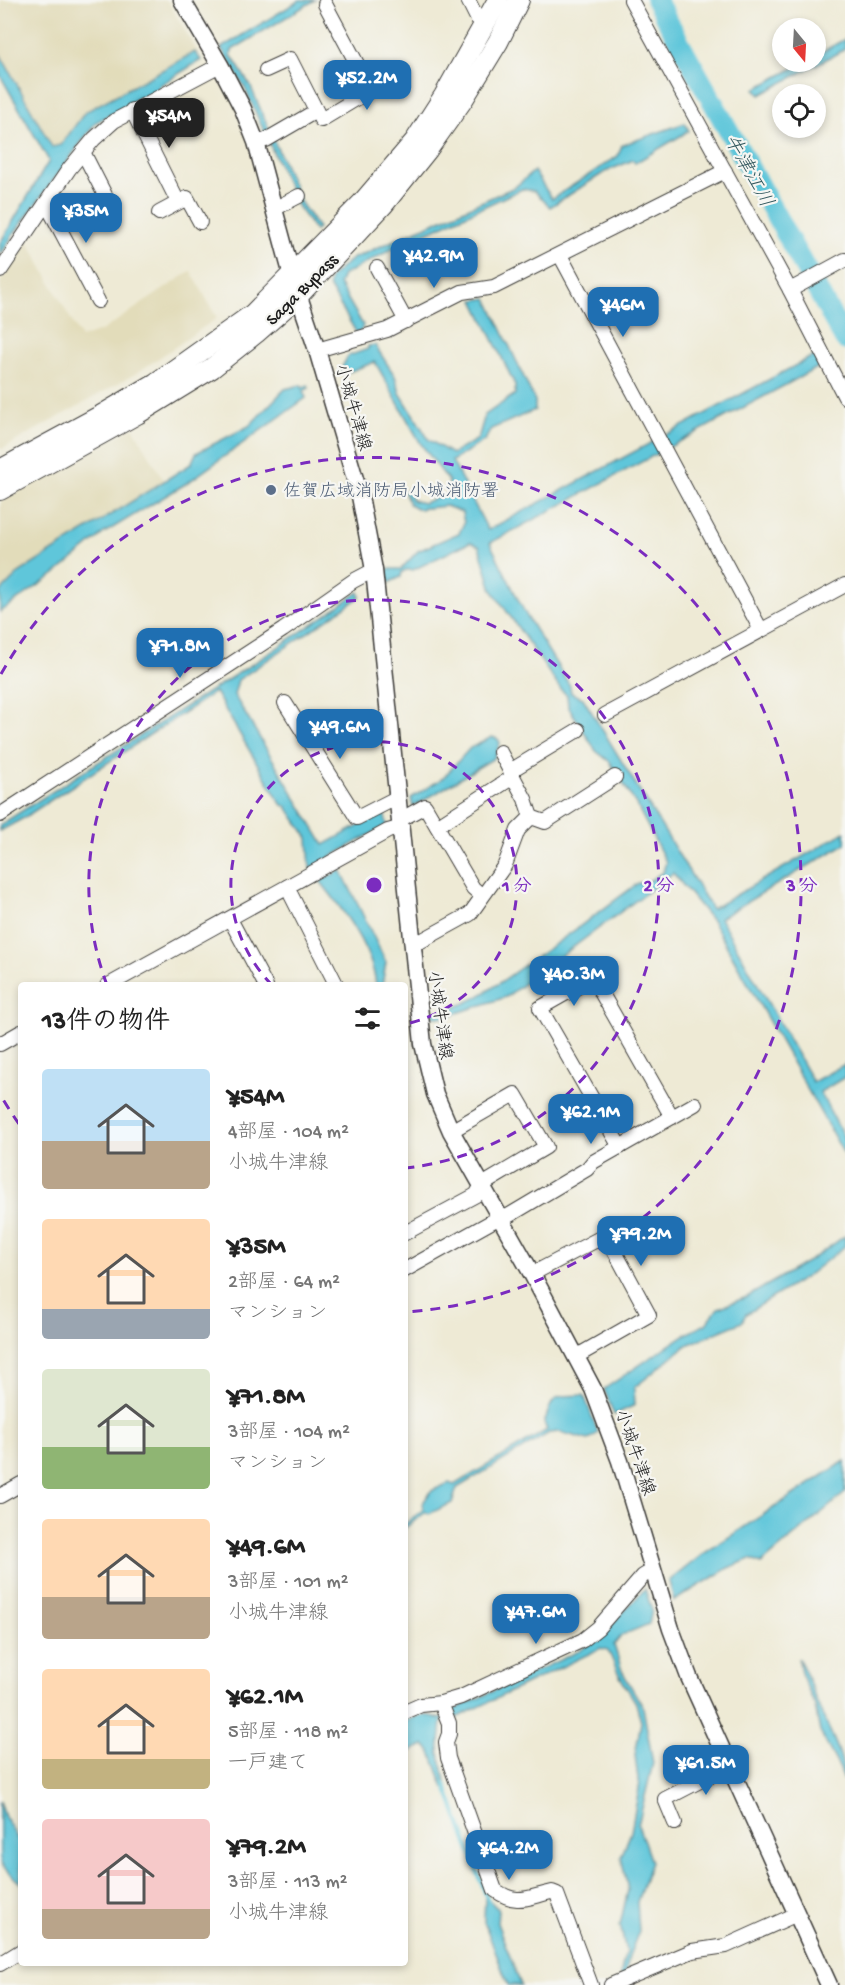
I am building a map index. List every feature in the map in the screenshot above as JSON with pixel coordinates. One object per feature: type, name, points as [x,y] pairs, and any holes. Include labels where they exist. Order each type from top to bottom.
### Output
[{"type":"highway","name":"Saga Bypass","points":[[0,470],[156,383],[253,314],[362,203],[415,141],[444,96],[498,0]]},
{"type":"highway","name":"Saga Bypass","points":[[0,490],[137,414],[212,368],[298,296],[383,205],[428,149],[462,101],[498,42],[519,0]]},
{"type":"main road","name":"小城牛津線","points":[[182,0],[243,109],[265,139],[274,209],[292,276],[317,350],[360,496],[374,570],[423,1044],[435,1094],[451,1131],[532,1274],[593,1389],[609,1429],[678,1648],[829,1985]]},
{"type":"street","points":[[468,0],[477,18],[485,24]]},
{"type":"street","points":[[631,0],[790,290],[845,397]]},
{"type":"street","points":[[266,70],[290,59],[321,120],[371,90],[325,4]]},
{"type":"street","points":[[0,272],[46,203],[93,139],[114,121],[132,110],[220,65]]},
{"type":"street","points":[[132,110],[178,202]]},
{"type":"street","points":[[265,139],[316,111]]},
{"type":"street","points":[[83,152],[109,203]]},
{"type":"street","points":[[317,350],[387,330],[462,292],[494,287],[725,171]]},
{"type":"street","points":[[159,213],[187,198],[200,222]]},
{"type":"street","points":[[274,209],[295,198]]},
{"type":"street","points":[[46,203],[98,301]]},
{"type":"street","points":[[561,255],[761,630]]},
{"type":"street","points":[[790,290],[843,261]]},
{"type":"street","points":[[377,268],[406,321]]},
{"type":"street","points":[[0,815],[283,630],[353,581],[374,570]]},
{"type":"street","points":[[605,715],[845,585]]},
{"type":"street","points":[[285,703],[357,818],[398,797]]},
{"type":"street","points":[[437,826],[578,730]]},
{"type":"street","points":[[500,752],[525,799],[531,817]]},
{"type":"street","points":[[531,817],[545,822],[615,777]]},
{"type":"street","points":[[114,982],[388,831],[425,806],[474,888],[482,896]]},
{"type":"street","points":[[413,942],[421,941],[470,914],[505,865],[518,830],[531,817]]},
{"type":"street","points":[[286,887],[335,982]]},
{"type":"street","points":[[230,918],[264,982]]},
{"type":"street","points":[[620,1147],[540,1008],[593,978],[672,1117]]},
{"type":"street","points":[[0,1044],[18,1034]]},
{"type":"street","points":[[408,1231],[476,1195],[482,1185],[546,1147],[515,1094],[451,1131]]},
{"type":"street","points":[[408,1268],[500,1217],[508,1216],[587,1169],[593,1162],[695,1104]]},
{"type":"street","points":[[532,1274],[606,1234],[649,1315],[577,1356]]},
{"type":"street","points":[[0,1496],[18,1486]]},
{"type":"street","points":[[445,1712],[461,1697],[583,1640],[598,1628],[643,1576],[653,1570]]},
{"type":"street","points":[[408,1711],[421,1705],[445,1712]]},
{"type":"street","points":[[445,1712],[449,1734],[446,1742],[448,1758],[495,1890],[506,1898],[519,1900],[552,1892],[556,1894],[591,1985]]},
{"type":"street","points":[[675,1823],[665,1799],[729,1766]]},
{"type":"street","points":[[619,1982],[692,1951],[726,1946],[797,1914]]},
{"type":"street","points":[[0,1964],[18,1953]]},
{"type":"shaded area","points":[[0,0],[167,0],[198,53],[86,113],[56,156],[0,61]]},
{"type":"shaded area","points":[[28,241],[81,338],[103,330],[191,271],[217,318],[137,373],[0,450],[0,282]]},
{"type":"shaded area","points":[[133,427],[166,484],[0,600],[0,502]]},
{"type":"water","points":[[300,0],[315,0],[232,50],[231,55],[250,85],[301,203],[318,228],[315,231],[297,206],[244,86],[221,48]]},
{"type":"water","points":[[845,39],[845,49],[826,59],[826,49]]},
{"type":"water","points":[[195,52],[201,60],[160,85],[157,90],[96,122],[0,256],[0,243],[49,161],[0,75],[0,54],[52,147],[61,145],[85,112]]},
{"type":"water","points":[[786,72],[802,72],[780,84],[772,84],[772,89],[760,95],[755,89]]},
{"type":"water","points":[[685,123],[689,131],[635,163],[633,160],[605,172],[550,207],[534,191],[522,189],[396,247],[343,275],[339,284],[363,325],[357,334],[329,286],[330,278],[352,259],[515,187],[534,171],[552,199],[618,156],[622,145]]},
{"type":"water","points":[[487,298],[535,401],[535,410],[491,429],[485,440],[452,461],[488,530],[815,355],[821,366],[490,543],[526,615],[570,686],[571,693],[583,698],[712,909],[845,832],[845,844],[720,918],[813,1082],[845,1064],[845,1077],[820,1092],[845,1139],[845,1156],[713,922],[673,873],[506,997],[445,1017],[433,1017],[431,1012],[458,1006],[483,994],[638,883],[646,883],[663,872],[666,862],[637,806],[610,762],[596,751],[568,706],[567,695],[561,690],[492,590],[479,546],[470,542],[413,570],[402,572],[401,577],[388,583],[387,569],[401,569],[418,551],[459,533],[464,523],[462,512],[446,506],[418,509],[409,504],[404,491],[408,490],[412,500],[423,503],[451,493],[448,480],[421,444],[375,362],[343,374],[341,369],[348,356],[375,345],[395,376],[400,393],[429,440],[452,454],[478,439],[485,415],[515,394],[515,385],[474,300]]},
{"type":"water","points":[[301,385],[302,388],[308,385],[309,388],[303,391],[306,398],[187,483],[104,533],[55,574],[0,612],[0,592],[20,572],[191,464],[196,453],[249,426],[285,389]]},
{"type":"water","points":[[359,592],[360,597],[238,680],[234,695],[324,845],[384,812],[387,825],[310,869],[308,838],[287,807],[281,804],[215,692],[22,819],[0,831],[0,825],[268,654]]},
{"type":"water","points":[[492,737],[498,739],[500,743],[494,758],[413,807],[411,798],[443,778],[470,748]]},
{"type":"water","points":[[341,870],[386,962],[383,982],[376,982],[363,944],[347,917],[320,881]]},
{"type":"water","points":[[845,1236],[845,1246],[806,1277],[746,1314],[742,1322],[687,1345],[634,1388],[635,1405],[614,1415],[604,1389],[686,1334],[706,1324],[718,1308],[747,1297],[812,1259]]},
{"type":"water","points":[[584,1395],[598,1433],[588,1440],[560,1432],[549,1433],[457,1488],[452,1503],[429,1514],[426,1512],[408,1526],[408,1522],[424,1509],[422,1504],[431,1491],[449,1483],[454,1485],[547,1430],[544,1423],[550,1407],[556,1398]]},
{"type":"water","points":[[845,1461],[845,1493],[761,1564],[750,1559],[728,1568],[674,1601],[669,1581],[703,1554]]},
{"type":"water","points":[[645,1589],[652,1610],[649,1624],[622,1635],[614,1645],[622,1671],[643,1707],[653,1763],[638,1825],[651,1862],[637,1902],[639,1931],[629,1956],[622,1985],[621,1972],[626,1951],[620,1925],[628,1890],[621,1857],[631,1832],[639,1788],[635,1755],[641,1722],[636,1703],[619,1675],[608,1650],[601,1648],[456,1718],[454,1715],[442,1721],[439,1753],[447,1787],[444,1788],[430,1750],[424,1745],[408,1753],[408,1721],[422,1716],[440,1719],[453,1713],[453,1710],[579,1651],[598,1639]]},
{"type":"water","points":[[798,1658],[839,1753],[845,1784],[840,1769],[820,1732],[815,1706],[801,1673]]},
{"type":"water","points":[[0,1801],[5,1817],[18,1839],[18,1881],[2,1866]]},
{"type":"water","points":[[485,1896],[498,1909],[497,1923],[521,1985],[508,1985],[484,1922]]},
{"type":"waterway","name":"牛津江川","points":[[656,0],[845,340]]},
{"type":"waterway","points":[[445,1784],[488,1901]]},
{"type":"place","name":"佐賀広域消防局小城消防署","points":[[271,490]]}]
